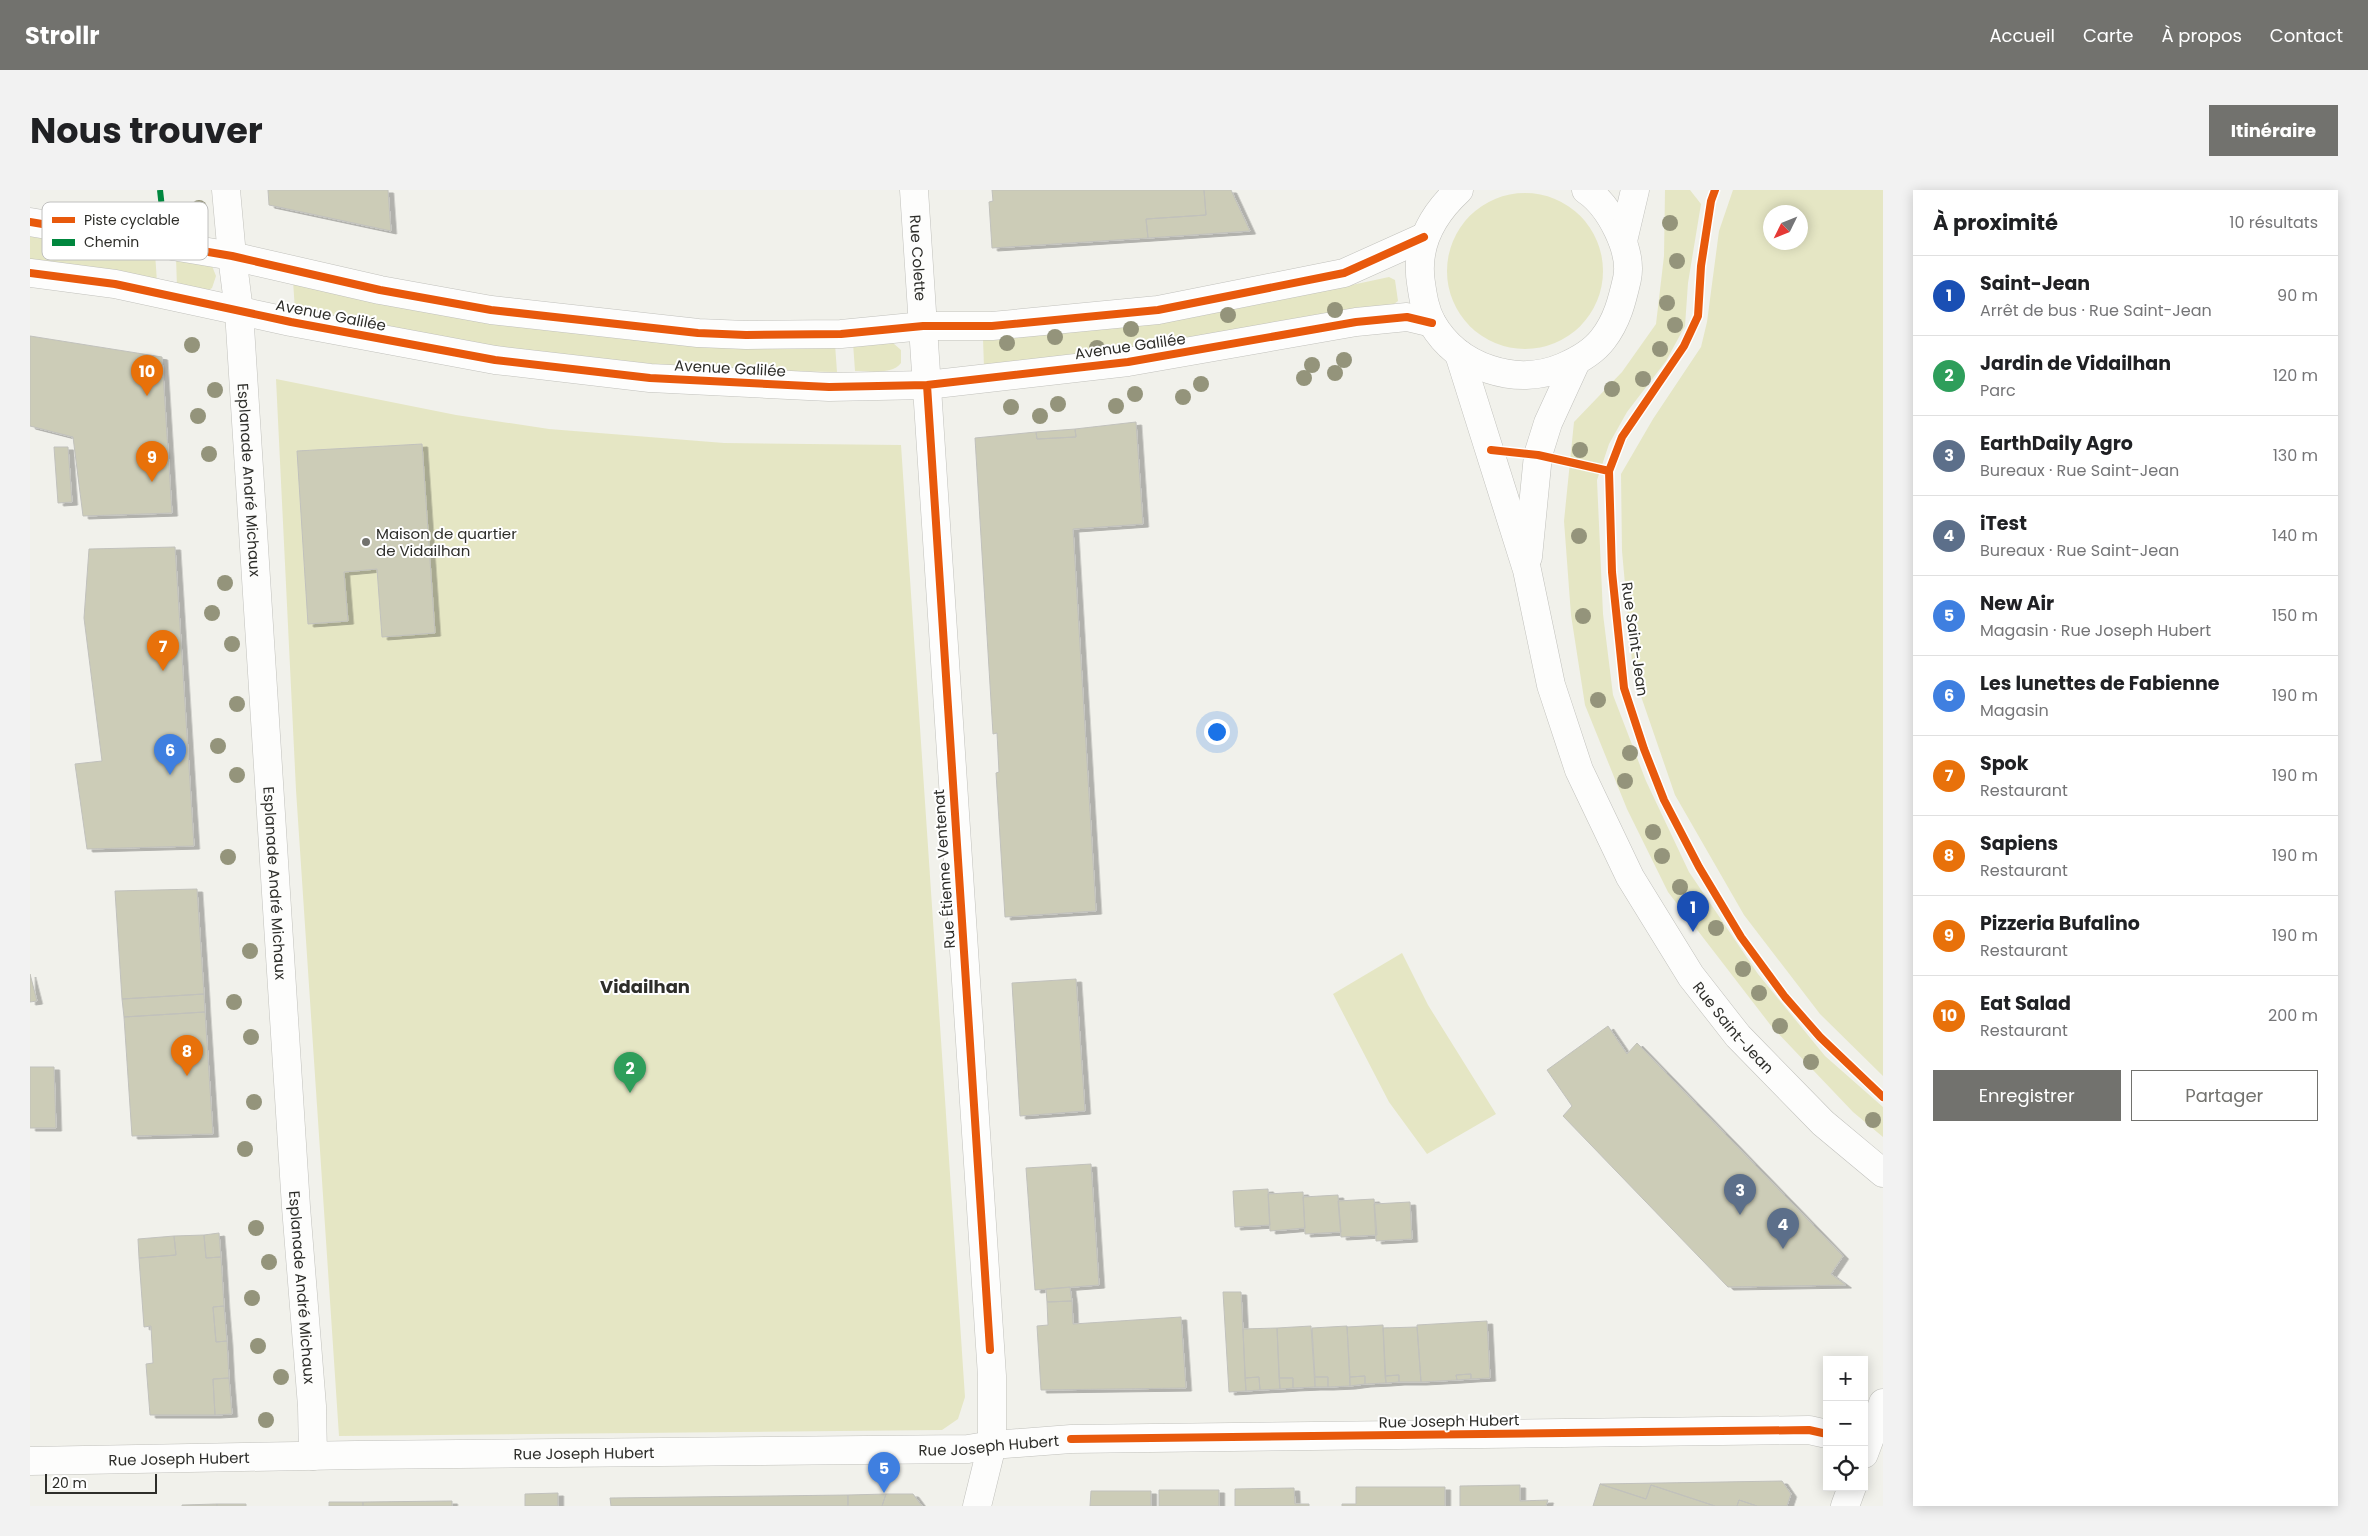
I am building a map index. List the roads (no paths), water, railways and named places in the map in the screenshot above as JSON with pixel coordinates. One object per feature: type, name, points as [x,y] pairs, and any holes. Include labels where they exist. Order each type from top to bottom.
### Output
[{"type":"street","name":"Esplanade André Michaux","points":[[226,190],[239,311],[286,1051],[312,1406],[313,1456]]},
{"type":"street","name":"Rue Colette","points":[[914,190],[927,385]]},
{"type":"street","points":[[1459,190],[1441,207],[1424,237],[1419,270],[1424,304],[1432,323],[1444,340],[1459,354],[1480,367],[1504,374],[1521,375],[1553,371],[1576,362],[1603,340],[1620,310],[1627,276],[1622,241],[1611,216],[1586,190]]},
{"type":"street","points":[[1622,241],[1635,190]]},
{"type":"street","name":"Avenue Galilée","points":[[208,252],[380,290],[491,310],[698,333],[840,334],[923,326],[992,326],[1158,310],[1220,300],[1344,273],[1424,237]]},
{"type":"street","name":"Avenue Galilée","points":[[30,273],[115,284],[239,311],[460,354],[640,377],[830,387],[927,385],[1128,362],[1356,322],[1407,317],[1432,323]]},
{"type":"street","name":"Rue Saint-Jean","points":[[1459,354],[1491,450],[1526,570],[1551,685],[1580,770],[1630,877],[1691,976],[1738,1036],[1822,1123],[1883,1173]]},
{"type":"street","name":"Rue Saint-Jean","points":[[1526,570],[1538,455],[1548,423],[1576,362]]},
{"type":"street","name":"Rue Étienne Ventenat","points":[[927,385],[992,1376],[992,1445],[977,1506]]},
{"type":"street","points":[[1866,1446],[1883,1402]]},
{"type":"street","name":"Rue Joseph Hubert","points":[[30,1461],[968,1449],[992,1445],[1071,1439],[1671,1431],[1809,1430],[1823,1433]]},
{"type":"street","points":[[1845,1506],[1851,1491]]},
{"type":"place","name":"Eat Salad","points":[[147,396]]},
{"type":"place","name":"Pizzeria Bufalino","points":[[152,482]]},
{"type":"place","name":"Maison de quartier de Vidailhan","points":[[366,542]]},
{"type":"place","name":"Spok","points":[[163,671]]},
{"type":"place","name":"Les lunettes de Fabienne","points":[[170,775]]},
{"type":"place","name":"Saint-Jean","points":[[1693,932]]},
{"type":"place","name":"Sapiens","points":[[187,1076]]},
{"type":"place","name":"Jardin de Vidailhan","points":[[630,1093]]},
{"type":"place","name":"EarthDaily Agro","points":[[1740,1215]]},
{"type":"place","name":"iTest","points":[[1783,1249]]},
{"type":"place","name":"New Air","points":[[884,1493]]},
{"type":"district","name":"Vidailhan","points":[[645,986]]}]
